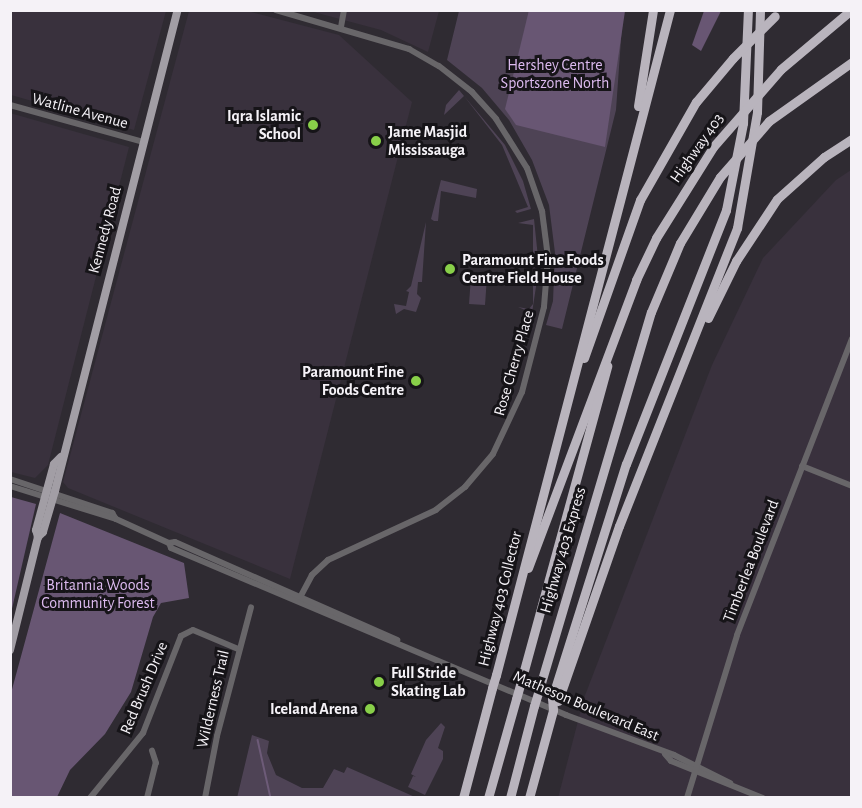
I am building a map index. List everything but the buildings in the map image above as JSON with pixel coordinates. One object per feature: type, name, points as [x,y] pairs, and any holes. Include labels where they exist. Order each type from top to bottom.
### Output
[{"type":"highway","points":[[629,158],[653,10]]},
{"type":"highway","points":[[566,409],[629,158],[670,10]]},
{"type":"highway","points":[[529,798],[553,706],[626,465],[726,210],[743,123],[748,10]]},
{"type":"highway","points":[[553,706],[619,526],[737,228],[749,176],[758,112],[760,10]]},
{"type":"highway","name":"Highway 403","points":[[615,338],[656,238],[713,147],[781,69],[851,10]]},
{"type":"highway","points":[[566,409],[640,200],[696,102],[733,58],[778,13]]},
{"type":"highway","name":"Highway 403 Express","points":[[510,798],[534,706],[651,312],[680,243],[720,177],[769,121],[852,63]]},
{"type":"highway","points":[[682,368],[736,261],[765,215],[797,179],[852,139]]},
{"type":"highway","points":[[522,574],[530,566],[615,338]]},
{"type":"highway","name":"Highway 403 Express","points":[[488,798],[615,338]]},
{"type":"highway","name":"Highway 403 Collector","points":[[463,798],[566,409]]},
{"type":"main road","name":"Kennedy Road","points":[[10,650],[38,537],[43,532],[48,499],[178,10]]},
{"type":"street","name":"Rose Cherry Place","points":[[276,10],[397,44],[426,58],[472,92],[496,118],[527,168],[542,211],[548,256],[547,290],[517,408],[483,467],[436,510],[336,555],[312,575],[301,596]]},
{"type":"street","points":[[341,27],[344,10]]},
{"type":"street","name":"Watline Avenue","points":[[10,105],[143,142]]},
{"type":"street","name":"Timberlea Boulevard","points":[[687,798],[699,769],[736,639],[852,339]]},
{"type":"street","points":[[802,466],[852,486]]},
{"type":"street","name":"Matheson Boulevard East","points":[[10,479],[51,490],[112,513],[116,519]]},
{"type":"street","name":"Matheson Boulevard East","points":[[10,486],[116,519],[169,543],[175,542],[763,798]]},
{"type":"street","name":"Matheson Boulevard East","points":[[169,543],[171,548],[362,630],[397,640]]},
{"type":"street","name":"Wilderness Trail","points":[[206,798],[238,649],[251,607]]},
{"type":"street","name":"Red Brush Drive","points":[[90,798],[143,733],[181,636],[193,630],[238,649]]},
{"type":"street","points":[[147,798],[156,763],[152,751]]},
{"type":"shaded area","points":[[11,10],[166,11],[134,130],[11,95]]},
{"type":"shaded area","points":[[189,11],[247,11],[339,35],[412,102],[290,579],[68,488],[63,482]]},
{"type":"shaded area","points":[[310,11],[439,11],[428,52],[381,30]]},
{"type":"shaded area","points":[[10,113],[129,147],[48,465],[35,478],[11,472]]},
{"type":"shaded area","points":[[851,170],[851,797],[558,798],[584,698],[712,365],[763,258],[836,180]]},
{"type":"green space","points":[[529,10],[625,11],[605,147],[516,125],[505,109]]},
{"type":"green space","name":"Hershey Centre Sportszone North","points":[[459,11],[623,11],[616,110],[562,329],[546,325],[553,301],[555,253],[549,205],[532,160],[509,120],[482,88],[447,60]]},
{"type":"green space","points":[[704,11],[721,11],[701,51],[692,45]]},
{"type":"green space","points":[[459,90],[505,145],[523,181],[531,209],[517,213],[515,211],[528,207],[502,145],[464,96],[444,115],[446,105]]},
{"type":"green space","points":[[441,180],[477,189],[476,198],[441,191],[438,221],[434,221],[431,219]]},
{"type":"green space","points":[[534,219],[539,267],[532,313],[518,307],[529,309],[533,304],[533,225],[518,223]]},
{"type":"green space","points":[[426,222],[422,282],[418,282],[417,294],[421,298],[416,312],[404,309],[396,314],[394,304],[406,306],[409,292],[406,291],[411,286]]},
{"type":"green space","points":[[471,276],[487,277],[485,305],[469,304]]},
{"type":"green space","points":[[10,497],[36,504],[11,613]]},
{"type":"green space","name":"Britannia Woods Community Forest","points":[[60,513],[184,563],[189,598],[161,603],[153,617],[131,692],[105,734],[70,770],[57,797],[11,797],[11,693]]},
{"type":"green space","points":[[441,723],[445,727],[438,748],[443,751],[443,759],[425,795],[408,787],[413,776],[416,777],[411,774],[426,740]]},
{"type":"green space","points":[[252,735],[269,741],[267,753],[276,775],[302,788],[323,788],[334,769],[344,773],[347,767],[415,797],[237,798]]},
{"type":"waterway","points":[[258,740],[271,798]]},
{"type":"place","name":"Iqra Islamic School","points":[[313,125]]},
{"type":"place","name":"Jame Masjid Mississauga","points":[[376,141]]},
{"type":"place","name":"Paramount Fine Foods Centre Field House","points":[[450,269]]},
{"type":"place","name":"Paramount Fine Foods Centre","points":[[416,381]]},
{"type":"place","name":"Full Stride Skating Lab","points":[[379,682]]},
{"type":"place","name":"Iceland Arena","points":[[370,709]]}]
